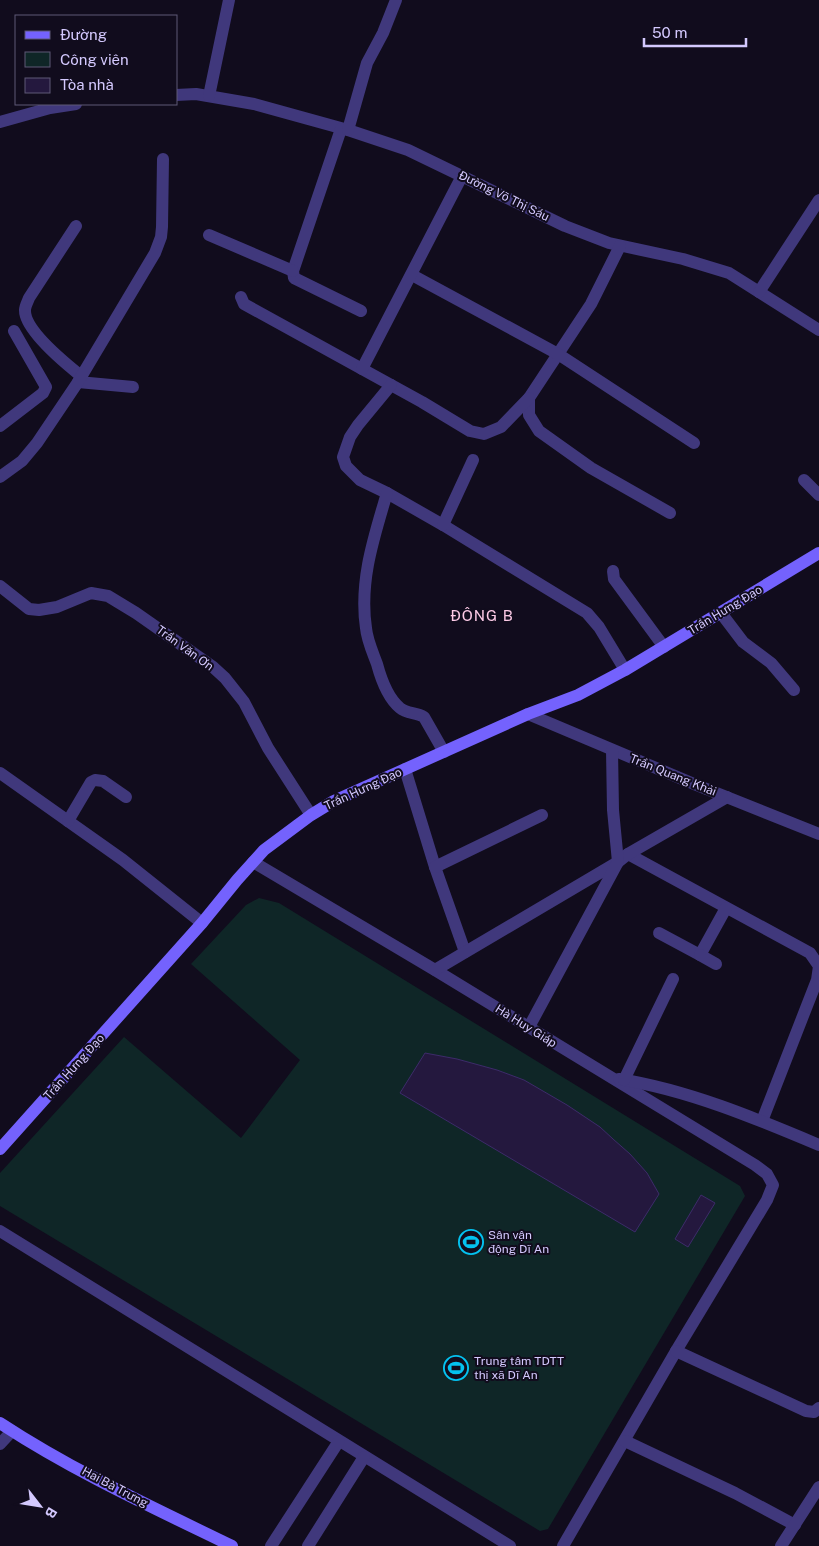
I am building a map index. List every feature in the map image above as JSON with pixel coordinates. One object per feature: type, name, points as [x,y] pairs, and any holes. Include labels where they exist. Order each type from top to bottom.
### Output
[{"type":"main road","name":"Trần Hưng Đạo","points":[[0,1148],[202,923],[264,850],[311,815],[334,801],[405,769],[528,714],[578,695],[625,670],[819,553]]},
{"type":"main road","name":"Hai Bà Trưng","points":[[0,1423],[130,1496],[232,1546]]},
{"type":"street","points":[[209,96],[229,0]]},
{"type":"street","points":[[361,311],[294,278],[293,271],[345,129],[367,62],[383,33],[396,0]]},
{"type":"street","name":"Đường Võ Thị Sáu","points":[[178,95],[196,94],[254,104],[345,129],[408,150],[565,226],[609,243],[683,259],[729,273],[819,330]]},
{"type":"street","points":[[0,122],[50,108],[70,105]]},
{"type":"street","points":[[0,477],[22,461],[37,443],[79,379],[155,253],[162,226],[163,159]]},
{"type":"street","points":[[362,369],[462,176]]},
{"type":"street","points":[[759,292],[819,200]]},
{"type":"street","points":[[76,226],[29,298],[25,310],[28,320],[42,341],[79,379],[133,387]]},
{"type":"street","points":[[209,235],[293,271]]},
{"type":"street","points":[[241,297],[244,304],[470,431],[484,434],[501,427],[529,398],[591,304],[620,246]]},
{"type":"street","points":[[412,275],[558,354],[694,443]]},
{"type":"street","points":[[0,426],[43,393],[46,387],[14,331]]},
{"type":"street","points":[[391,385],[350,437],[343,458],[346,466],[360,480],[387,493],[442,525],[587,613],[599,627],[625,670]]},
{"type":"street","points":[[529,398],[528,415],[538,431],[591,468],[670,513]]},
{"type":"street","points":[[442,525],[473,460]]},
{"type":"street","points":[[804,480],[819,495]]},
{"type":"street","points":[[387,493],[368,557],[364,602],[366,629],[380,674],[394,703],[406,712],[424,718],[444,752]]},
{"type":"street","points":[[613,571],[614,579],[664,647]]},
{"type":"street","name":"Trần Văn Ơn","points":[[0,586],[29,609],[39,610],[57,606],[91,593],[108,596],[213,667],[225,678],[244,702],[268,748],[311,815]]},
{"type":"street","points":[[721,613],[743,642],[771,663],[794,690]]},
{"type":"street","name":"Trần Quang Khải","points":[[528,714],[819,834]]},
{"type":"street","points":[[529,1027],[623,858],[613,810],[612,750]]},
{"type":"street","points":[[405,769],[435,867],[465,952]]},
{"type":"street","points":[[0,773],[123,860],[202,923]]},
{"type":"street","points":[[68,821],[91,782],[95,780],[103,781],[126,797]]},
{"type":"street","points":[[435,970],[727,797]]},
{"type":"street","points":[[435,867],[542,815]]},
{"type":"street","points":[[623,858],[726,908],[810,953],[819,966],[814,1003],[762,1121]]},
{"type":"street","name":"Hà Huy Giáp","points":[[253,862],[435,970],[611,1078],[700,1100],[762,1121],[819,1145]]},
{"type":"street","points":[[700,955],[726,908]]},
{"type":"street","points":[[659,933],[716,964]]},
{"type":"street","points":[[624,1080],[673,979]]},
{"type":"street","points":[[563,1546],[676,1351],[767,1200],[773,1185],[767,1174],[755,1165],[611,1078]]},
{"type":"street","points":[[0,1231],[510,1546]]},
{"type":"street","points":[[676,1351],[806,1411],[814,1412],[819,1408]]},
{"type":"street","points":[[0,1444],[12,1431]]},
{"type":"street","points":[[271,1546],[338,1441]]},
{"type":"street","points":[[625,1441],[735,1493],[795,1525]]},
{"type":"street","points":[[308,1546],[364,1457]]},
{"type":"street","points":[[780,1546],[819,1487]]},
{"type":"green space","name":"Trung tâm TDTT thị xã Dĩ An","points":[[259,898],[279,903],[740,1186],[745,1196],[548,1529],[540,1531],[0,1206],[0,1173],[124,1037],[241,1138],[300,1060],[191,964],[246,905]]},
{"type":"building","points":[[425,1053],[457,1059],[524,1080],[600,1127],[630,1154],[647,1173],[659,1194],[635,1232],[400,1093]]},
{"type":"building","points":[[701,1195],[715,1203],[688,1247],[675,1239]]},
{"type":"place","name":"Sân vận động Dĩ An","points":[[471,1242]]},
{"type":"place","name":"Trung tâm TDTT thị xã Dĩ An","points":[[456,1368]]},
{"type":"district","name":"ĐÔNG B","points":[[482,616]]}]
